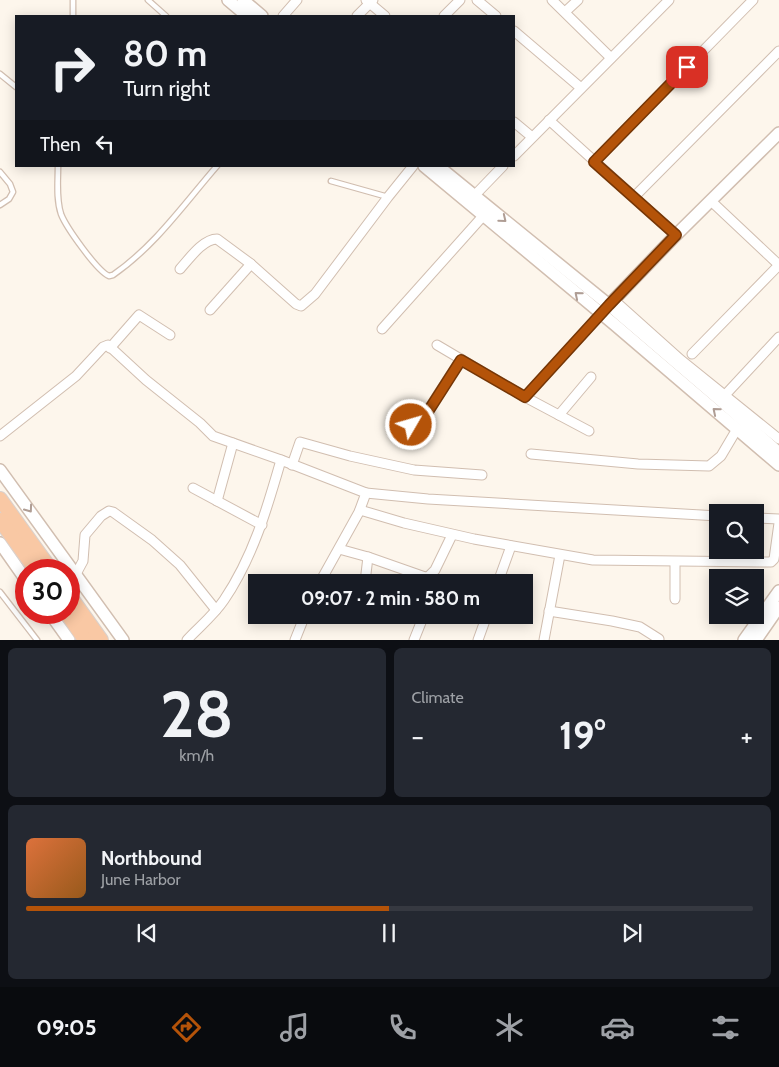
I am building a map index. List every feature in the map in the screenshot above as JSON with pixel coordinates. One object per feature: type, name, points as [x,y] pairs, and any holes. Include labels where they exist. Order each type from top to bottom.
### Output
[{"type":"highway","points":[[0,499],[43,559]]},
{"type":"highway","points":[[0,520],[28,559]]},
{"type":"highway","points":[[80,611],[100,640]]},
{"type":"highway","points":[[74,624],[85,640]]},
{"type":"street","points":[[228,0],[246,15]]},
{"type":"street","points":[[243,0],[261,15]]},
{"type":"street","points":[[284,15],[297,0]]},
{"type":"street","points":[[445,15],[460,0]]},
{"type":"street","points":[[477,0],[495,15]]},
{"type":"street","points":[[552,0],[611,58]]},
{"type":"street","points":[[565,12],[578,0]]},
{"type":"street","points":[[515,155],[669,0]]},
{"type":"street","points":[[594,162],[753,0]]},
{"type":"street","points":[[358,15],[370,1],[385,15]]},
{"type":"street","points":[[515,35],[581,88]]},
{"type":"street","points":[[634,197],[779,51]]},
{"type":"street","points":[[549,120],[676,235]]},
{"type":"street","points":[[515,123],[532,137]]},
{"type":"street","points":[[525,397],[611,302],[779,133]]},
{"type":"street","points":[[180,269],[204,244],[213,239],[223,242],[296,304],[301,306],[316,294],[412,167]]},
{"type":"street","points":[[425,167],[779,466]]},
{"type":"street","points":[[439,167],[611,302],[681,360],[777,433]]},
{"type":"street","points":[[474,196],[502,167]]},
{"type":"street","points":[[692,354],[779,265],[711,201]]},
{"type":"street","points":[[382,329],[483,216]]},
{"type":"street","points":[[210,310],[251,264]]},
{"type":"street","points":[[611,302],[779,453]]},
{"type":"street","points":[[110,348],[139,315],[170,335]]},
{"type":"street","points":[[726,394],[779,337]]},
{"type":"street","points":[[0,436],[76,376],[103,347],[108,345],[146,380],[200,422],[213,436],[366,493],[428,499],[709,515]]},
{"type":"street","points":[[437,345],[525,397],[589,431]]},
{"type":"street","points":[[396,416],[411,425],[419,424],[461,360]]},
{"type":"street","points":[[559,415],[591,377]]},
{"type":"street","points":[[531,454],[638,464],[709,466],[721,456],[738,430]]},
{"type":"street","points":[[292,465],[300,442],[350,456],[414,470],[482,475]]},
{"type":"street","points":[[217,501],[233,443]]},
{"type":"street","points":[[187,640],[216,610],[241,571],[262,525],[281,460]]},
{"type":"street","points":[[0,470],[65,559]]},
{"type":"street","points":[[194,488],[262,525]]},
{"type":"street","points":[[324,574],[360,510],[366,493]]},
{"type":"street","points":[[360,510],[452,535],[593,560],[771,562],[774,559],[779,523]]},
{"type":"street","points":[[80,567],[83,561],[84,540],[87,531],[101,516],[109,511],[113,512],[152,540],[180,565],[216,610]]},
{"type":"street","points":[[764,518],[779,519]]},
{"type":"street","points":[[338,549],[368,557],[425,577],[435,570],[452,535]]},
{"type":"street","points":[[0,543],[15,564]]},
{"type":"street","points":[[501,574],[511,546]]},
{"type":"street","points":[[544,640],[560,555]]},
{"type":"street","points":[[366,574],[368,557]]},
{"type":"street","points":[[675,562],[675,599]]},
{"type":"street","points":[[80,580],[123,640]]},
{"type":"street","points":[[744,640],[779,591]]},
{"type":"street","points":[[756,640],[779,607]]},
{"type":"street","points":[[549,611],[612,620],[640,627],[659,640]]},
{"type":"street","points":[[57,624],[68,640]]},
{"type":"street","points":[[295,640],[301,624]]},
{"type":"street","points":[[414,640],[420,624]]},
{"type":"street","points":[[478,640],[484,624]]},
{"type":"lane","points":[[73,0],[73,15]]},
{"type":"lane","points":[[148,0],[165,15]]},
{"type":"lane","points":[[0,74],[15,86]]},
{"type":"lane","points":[[58,167],[58,199],[62,214],[73,235],[101,270],[109,276],[136,259],[217,167]]},
{"type":"lane","points":[[0,172],[10,184],[13,192],[0,205]]},
{"type":"lane","points":[[332,181],[388,197]]},
{"type":"lane","points":[[0,592],[37,640]]},
{"type":"route","points":[[411,425],[419,424],[422,421],[461,360],[525,397],[676,235],[594,162],[687,67]]}]
